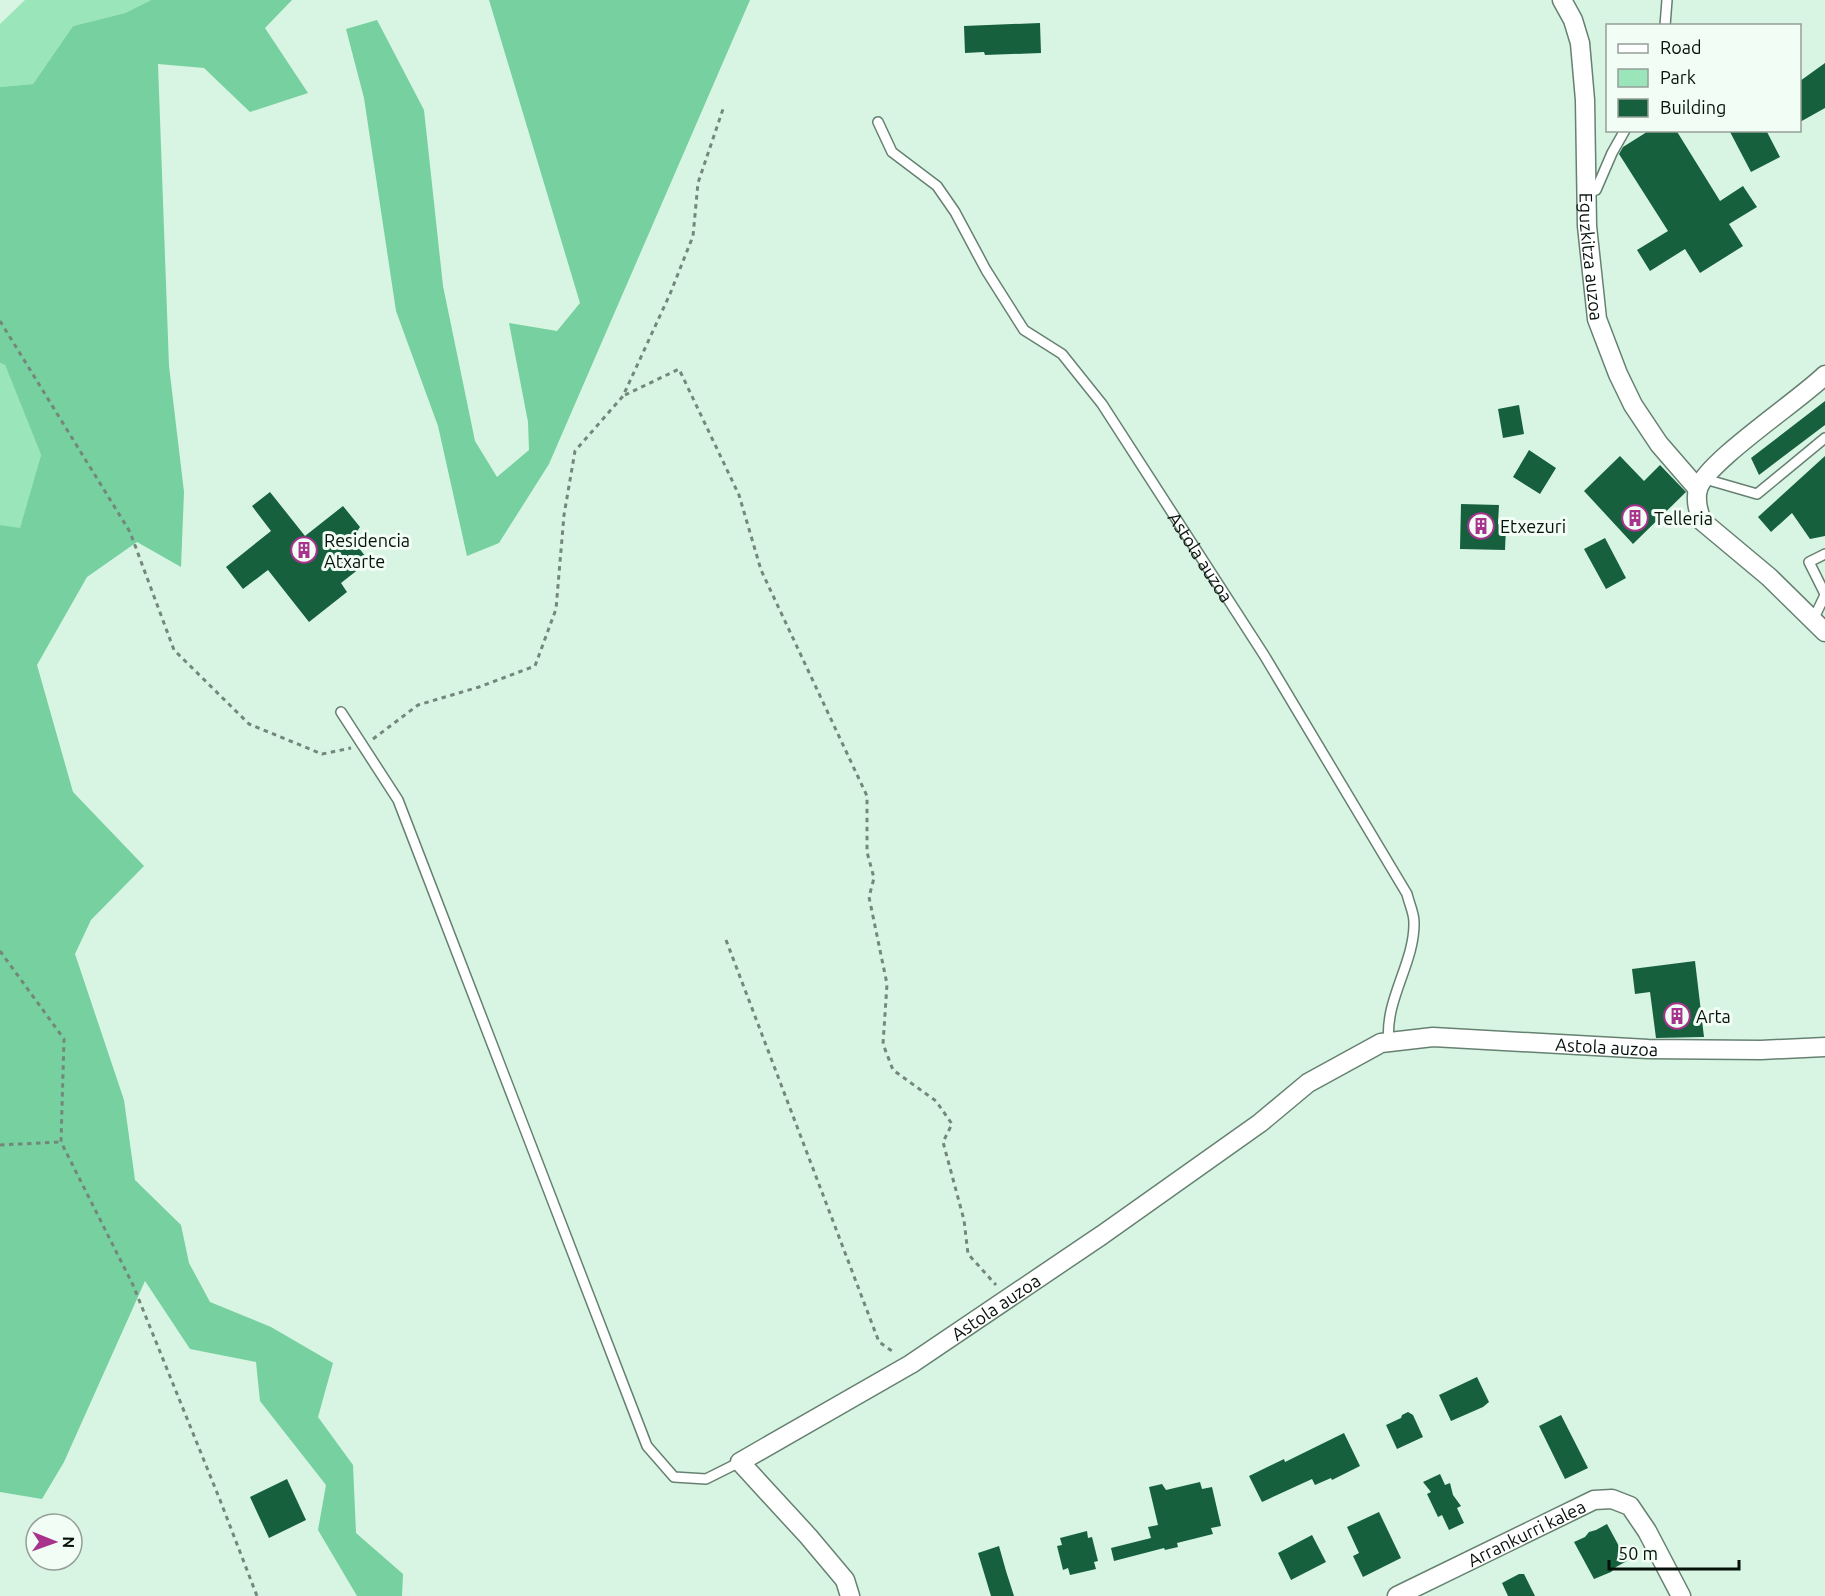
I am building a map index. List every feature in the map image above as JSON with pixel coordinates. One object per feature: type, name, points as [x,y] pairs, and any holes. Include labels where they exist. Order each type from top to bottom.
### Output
[{"type":"street","name":"Eguzkitza auzoa","points":[[1562,0],[1573,20],[1580,43],[1585,100],[1587,226],[1597,319],[1618,374],[1633,405],[1659,444],[1702,484]]},
{"type":"street","points":[[1819,626],[1768,577],[1702,521],[1697,508],[1702,484],[1716,465],[1825,375]]},
{"type":"street","name":"Astola auzoa","points":[[740,1462],[911,1364],[1102,1235],[1260,1123],[1308,1083],[1381,1043],[1433,1037],[1648,1049],[1761,1050],[1825,1047]]},
{"type":"street","points":[[740,1462],[845,1580],[850,1596]]},
{"type":"street","name":"Arrankurri kalea","points":[[1396,1596],[1594,1500],[1612,1499],[1630,1506],[1647,1532],[1681,1596]]},
{"type":"lane","points":[[1665,24],[1667,0]]},
{"type":"lane","name":"Astola auzoa","points":[[878,123],[892,152],[937,186],[949,203],[986,270],[1024,330],[1062,354],[1102,404],[1264,655],[1407,894],[1414,920],[1410,950],[1396,990],[1388,1031],[1389,1042]]},
{"type":"lane","points":[[1587,192],[1596,190],[1623,132]]},
{"type":"lane","points":[[1702,484],[1757,494],[1825,438]]},
{"type":"lane","points":[[1819,626],[1825,594],[1809,562],[1825,554]]},
{"type":"lane","points":[[341,712],[398,800],[647,1446],[674,1477],[706,1479],[740,1462]]},
{"type":"path","points":[[0,321],[130,532],[174,650],[249,724],[322,754],[363,746],[418,705],[479,687],[535,666],[556,609],[564,515],[575,451],[623,396],[670,294],[693,236],[698,183],[723,109]]},
{"type":"path","points":[[623,396],[679,369],[739,495],[761,570],[867,796],[867,852],[874,878],[869,897],[887,984],[883,1044],[892,1070],[936,1101],[952,1124],[944,1142],[964,1220],[968,1254],[995,1285],[1013,1295]]},
{"type":"path","points":[[726,940],[879,1342],[911,1364]]},
{"type":"path","points":[[0,951],[64,1039],[61,1142],[133,1285],[257,1596]]},
{"type":"path","points":[[0,1145],[61,1142]]},
{"type":"green space","points":[[25,0],[151,0],[125,13],[73,26],[33,84],[0,87],[0,24]]},
{"type":"green space","points":[[151,0],[292,0],[265,28],[308,93],[250,112],[204,68],[158,64],[169,366],[184,492],[181,567],[137,542],[87,577],[37,665],[73,792],[144,866],[91,920],[75,954],[124,1100],[135,1180],[181,1225],[189,1263],[210,1302],[271,1327],[333,1363],[318,1417],[353,1465],[356,1533],[403,1574],[402,1596],[357,1596],[318,1530],[326,1485],[260,1401],[256,1362],[190,1349],[145,1281],[64,1462],[42,1499],[0,1492],[0,525],[20,528],[41,455],[5,365],[0,363],[0,87],[33,84],[73,26],[125,13]]},
{"type":"green space","points":[[489,0],[750,0],[549,464],[499,543],[467,556],[438,426],[396,311],[364,98],[346,29],[377,20],[424,110],[443,286],[475,441],[497,477],[529,450],[528,422],[509,323],[557,331],[580,303]]},
{"type":"green space","points":[[0,363],[5,365],[41,455],[20,529],[0,525]]},
{"type":"building","points":[[1040,23],[1041,53],[985,55],[984,52],[965,53],[964,26]]},
{"type":"building","points":[[1825,63],[1825,108],[1801,121],[1801,80]]},
{"type":"building","points":[[1647,132],[1677,132],[1720,201],[1743,186],[1757,207],[1729,224],[1743,246],[1700,273],[1685,249],[1650,271],[1637,250],[1668,231],[1619,154],[1623,147]]},
{"type":"building","points":[[1730,132],[1767,132],[1780,157],[1751,172]]},
{"type":"building","points":[[1825,401],[1825,425],[1759,475],[1751,458]]},
{"type":"building","points":[[1519,405],[1524,434],[1503,438],[1498,409]]},
{"type":"building","points":[[1529,450],[1556,468],[1540,494],[1513,477]]},
{"type":"building","name":"Telleria","points":[[1620,456],[1644,481],[1660,465],[1686,492],[1633,544],[1584,491]]},
{"type":"building","points":[[1825,456],[1825,536],[1810,539],[1792,513],[1771,532],[1758,517]]},
{"type":"building","name":"Residencia Atxarte","points":[[270,492],[305,536],[343,506],[360,527],[352,539],[369,561],[341,583],[347,592],[309,622],[268,570],[243,589],[226,567],[271,531],[252,506]]},
{"type":"building","name":"Etxezuri","points":[[1461,504],[1499,505],[1498,524],[1506,527],[1505,550],[1460,549]]},
{"type":"building","points":[[1605,538],[1626,578],[1606,589],[1584,549]]},
{"type":"building","name":"Arta","points":[[1695,961],[1704,1037],[1656,1038],[1650,992],[1635,994],[1632,969]]},
{"type":"building","points":[[1477,1377],[1489,1402],[1451,1421],[1439,1395]]},
{"type":"building","points":[[1408,1412],[1413,1415],[1423,1437],[1397,1449],[1386,1425]]},
{"type":"building","points":[[1561,1415],[1588,1468],[1565,1479],[1539,1426]]},
{"type":"building","points":[[1344,1433],[1360,1466],[1332,1480],[1331,1478],[1315,1485],[1312,1479],[1262,1502],[1249,1476],[1284,1459],[1285,1462]]},
{"type":"building","points":[[1440,1474],[1445,1485],[1450,1483],[1453,1495],[1461,1506],[1457,1508],[1464,1523],[1449,1530],[1442,1515],[1438,1517],[1427,1494],[1431,1492],[1423,1482]]},
{"type":"building","points":[[287,1479],[306,1520],[269,1538],[250,1497]]},
{"type":"building","points":[[1200,1482],[1202,1489],[1212,1487],[1221,1526],[1211,1528],[1213,1534],[1177,1543],[1178,1547],[1165,1550],[1164,1548],[1114,1561],[1111,1548],[1151,1538],[1148,1527],[1158,1525],[1149,1487],[1162,1484],[1166,1490]]},
{"type":"building","points":[[1379,1512],[1401,1558],[1363,1577],[1353,1556],[1359,1553],[1347,1527]]},
{"type":"building","points":[[1607,1524],[1627,1561],[1611,1572],[1594,1579],[1574,1542]]},
{"type":"building","points":[[1087,1531],[1088,1538],[1092,1537],[1098,1561],[1094,1562],[1096,1569],[1070,1575],[1068,1568],[1063,1570],[1057,1546],[1062,1545],[1060,1538]]},
{"type":"building","points":[[1312,1535],[1326,1562],[1291,1580],[1278,1553]]},
{"type":"building","points":[[999,1546],[1014,1596],[991,1596],[978,1553]]},
{"type":"building","points":[[1519,1574],[1524,1574],[1535,1596],[1508,1596],[1502,1583]]},
{"type":"place","name":"Telleria","points":[[1635,518]]},
{"type":"place","name":"Etxezuri","points":[[1481,526]]},
{"type":"place","name":"Residencia Atxarte","points":[[304,550]]},
{"type":"place","name":"Arta","points":[[1677,1016]]}]
